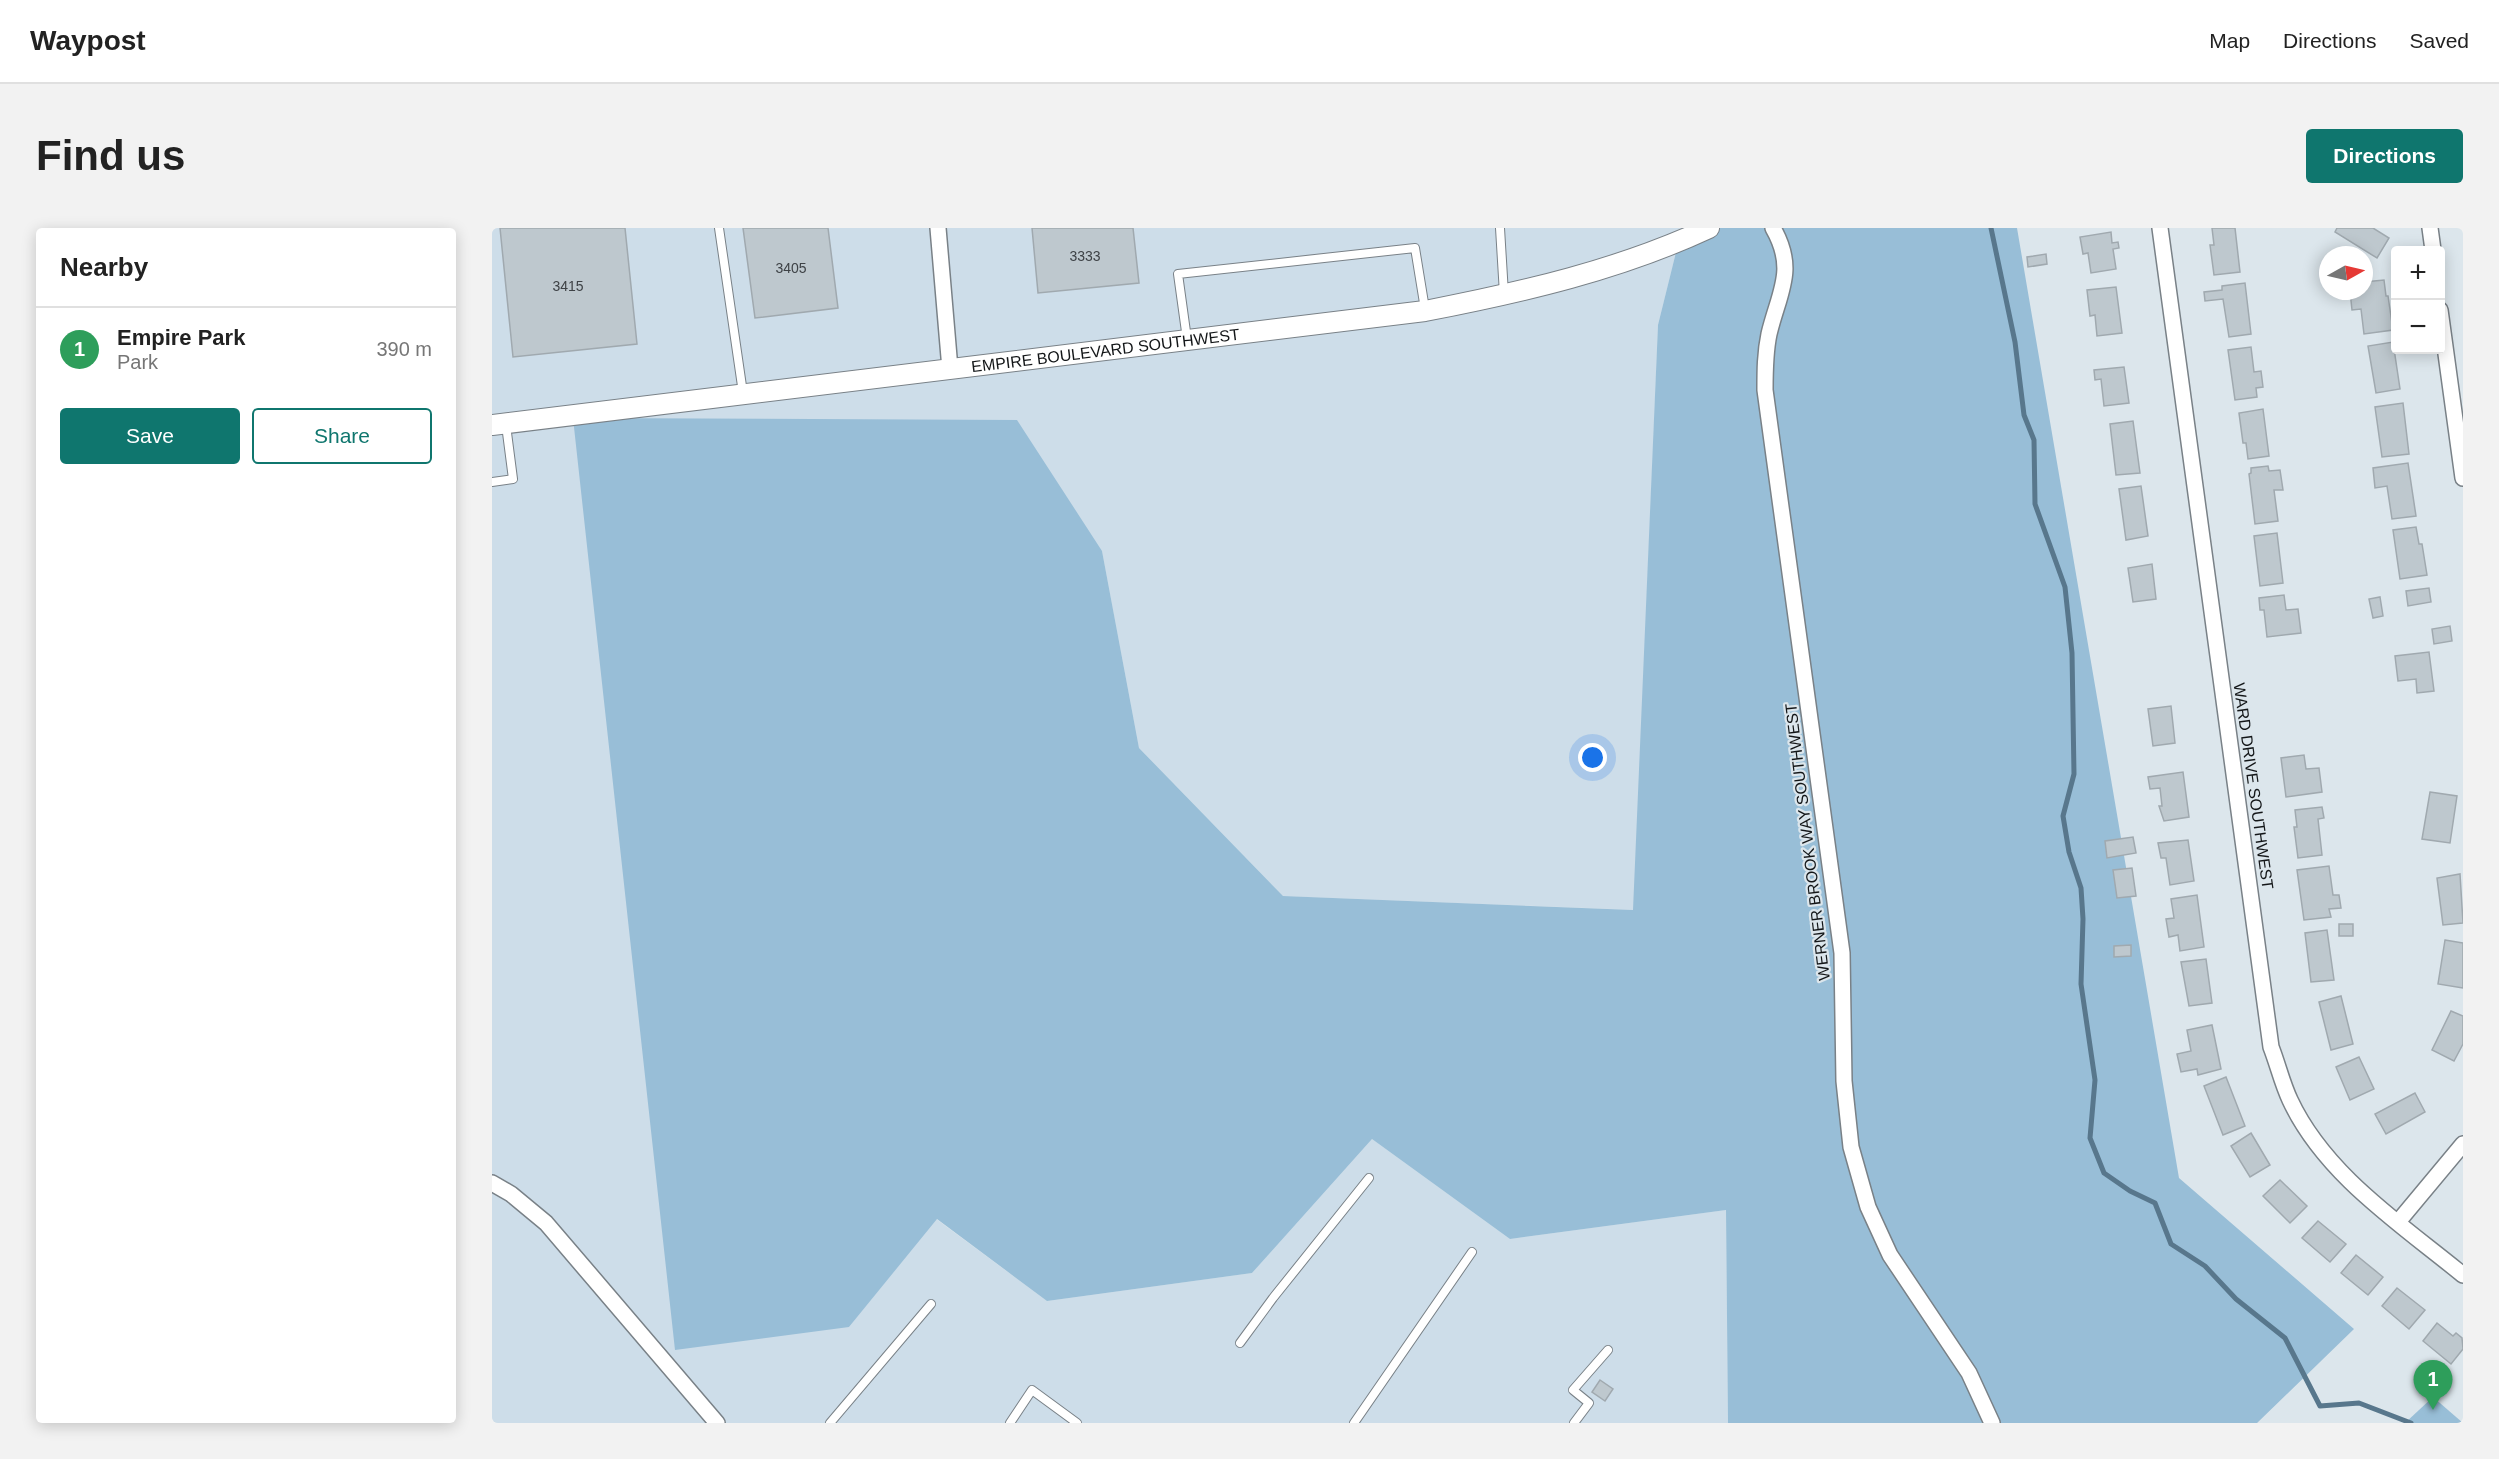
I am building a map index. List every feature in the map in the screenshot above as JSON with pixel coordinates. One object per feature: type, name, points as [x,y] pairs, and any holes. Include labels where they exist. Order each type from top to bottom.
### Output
[{"type":"street","points":[[938,228],[950,369]]},
{"type":"street","name":"EMPIRE BOULEVARD SOUTHWEST","points":[[499,424],[1425,311],[1504,296],[1597,271],[1709,228]]},
{"type":"street","name":"WERNER BROOK WAY SOUTHWEST","points":[[1773,228],[1786,258],[1786,279],[1769,334],[1765,362],[1765,390],[1842,953],[1844,1081],[1851,1147],[1868,1207],[1890,1255],[1969,1373],[1992,1423]]},
{"type":"street","name":"WARD DRIVE SOUTHWEST","points":[[2160,228],[2271,1047],[2290,1100],[2317,1144],[2347,1179],[2463,1275]]},
{"type":"street","points":[[2430,228],[2432,246]]},
{"type":"street","points":[[2445,347],[2463,478]]},
{"type":"street","points":[[2398,1222],[2463,1144]]},
{"type":"street","points":[[492,1183],[511,1194],[546,1223],[717,1423]]},
{"type":"lane","points":[[719,228],[743,394]]},
{"type":"lane","points":[[1500,228],[1504,296]]},
{"type":"lane","points":[[1187,340],[1178,274],[1415,248],[1425,311]]},
{"type":"lane","points":[[492,482],[513,479],[499,424]]},
{"type":"lane","points":[[1240,1343],[1369,1178]]},
{"type":"lane","points":[[1354,1423],[1472,1252]]},
{"type":"lane","points":[[830,1423],[931,1304]]},
{"type":"lane","points":[[1574,1423],[1589,1403],[1573,1390],[1608,1350]]},
{"type":"lane","points":[[1010,1423],[1032,1390],[1077,1423]]},
{"type":"shaded area","points":[[492,228],[1682,228],[1658,325],[1634,910],[1283,896],[1139,748],[1102,551],[849,1327],[936,1219],[1047,1301],[1252,1273],[1372,1139],[1510,1239],[1726,1210],[1728,1423],[492,1423]]},
{"type":"shaded area","points":[[1682,228],[2017,228],[2179,1178],[2354,1329],[2257,1423],[1728,1423],[1726,1210],[1510,1239],[1372,1139],[1252,1273],[1047,1301],[937,1219],[849,1327],[675,1350],[573,418],[1017,420],[1102,551],[1139,748],[1283,896],[1633,910],[1658,325]]},
{"type":"shaded area","points":[[2433,1397],[2463,1423],[2405,1423]]},
{"type":"building","points":[[500,228],[625,228],[637,344],[513,357]]},
{"type":"building","points":[[743,228],[828,228],[838,308],[755,318]]},
{"type":"building","points":[[1032,228],[1133,228],[1139,283],[1038,293]]},
{"type":"building","points":[[2212,228],[2235,228],[2240,272],[2214,275],[2210,245],[2214,245]]},
{"type":"building","points":[[2337,228],[2373,228],[2389,238],[2377,258],[2373,256],[2373,246],[2358,246],[2335,232]]},
{"type":"building","points":[[2111,232],[2112,243],[2118,242],[2119,248],[2113,249],[2116,269],[2091,273],[2088,253],[2083,254],[2080,237]]},
{"type":"building","points":[[2046,254],[2047,264],[2028,267],[2027,257]]},
{"type":"building","points":[[2384,280],[2391,316],[2391,330],[2364,334],[2361,309],[2352,310],[2351,300],[2373,300],[2373,281]]},
{"type":"building","points":[[2245,283],[2251,334],[2229,337],[2223,299],[2205,301],[2204,292],[2222,290],[2222,286]]},
{"type":"building","points":[[2116,287],[2122,333],[2097,336],[2095,315],[2090,316],[2087,290]]},
{"type":"building","points":[[2391,342],[2391,354],[2395,354],[2400,389],[2376,393],[2368,346]]},
{"type":"building","points":[[2251,347],[2254,372],[2261,371],[2263,387],[2256,388],[2257,397],[2235,400],[2228,350]]},
{"type":"building","points":[[2124,367],[2129,403],[2104,406],[2101,379],[2095,380],[2094,370]]},
{"type":"building","points":[[2403,403],[2409,454],[2382,457],[2375,407]]},
{"type":"building","points":[[2263,409],[2269,456],[2248,459],[2246,443],[2243,443],[2239,413]]},
{"type":"building","points":[[2133,421],[2140,473],[2116,475],[2110,424]]},
{"type":"building","points":[[2408,463],[2416,516],[2392,519],[2387,486],[2375,488],[2373,468]]},
{"type":"building","points":[[2268,466],[2269,471],[2280,470],[2283,490],[2274,490],[2278,521],[2255,524],[2249,474],[2251,468]]},
{"type":"building","points":[[2141,486],[2148,536],[2126,540],[2119,489]]},
{"type":"building","points":[[2416,527],[2419,544],[2422,544],[2427,575],[2400,579],[2393,530]]},
{"type":"building","points":[[2277,533],[2283,583],[2260,586],[2254,536]]},
{"type":"building","points":[[2152,564],[2156,599],[2133,602],[2128,568]]},
{"type":"building","points":[[2429,588],[2431,602],[2408,606],[2406,591]]},
{"type":"building","points":[[2284,595],[2286,610],[2298,609],[2301,633],[2267,637],[2264,610],[2260,610],[2259,598]]},
{"type":"building","points":[[2380,597],[2383,616],[2373,618],[2369,599]]},
{"type":"building","points":[[2450,626],[2452,641],[2434,644],[2432,629]]},
{"type":"building","points":[[2429,652],[2434,691],[2417,693],[2416,679],[2398,681],[2395,656]]},
{"type":"building","points":[[2171,706],[2175,743],[2153,746],[2148,709]]},
{"type":"building","points":[[2304,755],[2306,769],[2319,768],[2322,792],[2286,797],[2281,758]]},
{"type":"building","points":[[2183,772],[2189,817],[2164,821],[2159,806],[2162,806],[2160,788],[2150,789],[2148,777]]},
{"type":"building","points":[[2430,792],[2457,796],[2450,843],[2422,839]]},
{"type":"building","points":[[2322,807],[2324,818],[2318,819],[2322,855],[2298,858],[2294,827],[2297,827],[2295,810]]},
{"type":"building","points":[[2133,837],[2136,853],[2107,858],[2105,841]]},
{"type":"building","points":[[2188,840],[2194,881],[2170,885],[2166,858],[2161,858],[2158,843]]},
{"type":"building","points":[[2329,866],[2333,895],[2339,895],[2341,908],[2329,909],[2331,917],[2304,920],[2297,870]]},
{"type":"building","points":[[2132,868],[2136,896],[2117,898],[2113,870]]},
{"type":"building","points":[[2460,874],[2463,923],[2443,925],[2437,878]]},
{"type":"building","points":[[2197,895],[2204,947],[2180,951],[2178,935],[2169,937],[2166,919],[2174,918],[2171,899]]},
{"type":"building","points":[[2339,924],[2353,924],[2353,936],[2339,936]]},
{"type":"building","points":[[2327,930],[2334,980],[2311,982],[2305,933]]},
{"type":"building","points":[[2445,940],[2463,943],[2463,988],[2438,984]]},
{"type":"building","points":[[2131,945],[2131,956],[2114,957],[2114,946]]},
{"type":"building","points":[[2206,959],[2212,1003],[2189,1006],[2181,962]]},
{"type":"building","points":[[2341,996],[2353,1044],[2331,1050],[2319,1002]]},
{"type":"building","points":[[2451,1011],[2463,1016],[2463,1044],[2454,1061],[2432,1050]]},
{"type":"building","points":[[2212,1025],[2221,1069],[2198,1075],[2197,1069],[2181,1072],[2177,1054],[2191,1051],[2187,1030]]},
{"type":"building","points":[[2359,1057],[2374,1089],[2350,1100],[2336,1067]]},
{"type":"building","points":[[2226,1077],[2245,1126],[2223,1135],[2204,1086]]},
{"type":"building","points":[[2415,1093],[2425,1112],[2386,1134],[2375,1114]]},
{"type":"building","points":[[2251,1133],[2270,1165],[2250,1177],[2231,1146]]},
{"type":"building","points":[[2280,1180],[2307,1206],[2290,1223],[2263,1196]]},
{"type":"building","points":[[2318,1221],[2346,1244],[2330,1262],[2302,1238]]},
{"type":"building","points":[[2356,1255],[2383,1277],[2368,1295],[2341,1273]]},
{"type":"building","points":[[2397,1288],[2425,1310],[2409,1329],[2382,1306]]},
{"type":"building","points":[[2437,1323],[2453,1336],[2456,1333],[2462,1338],[2463,1349],[2451,1364],[2423,1341]]},
{"type":"building","points":[[1600,1380],[1613,1389],[1605,1401],[1592,1392]]},
{"type":"waterway","points":[[1991,228],[2015,342],[2024,415],[2034,440],[2035,504],[2065,587],[2072,653],[2074,774],[2063,816],[2069,852],[2081,888],[2083,919],[2081,984],[2095,1080],[2090,1138],[2104,1173],[2130,1191],[2155,1203],[2171,1244],[2205,1266],[2236,1299],[2285,1338],[2320,1406],[2359,1403],[2411,1423]]},
{"type":"place","name":"Empire Park","points":[[2433,1410]]}]
